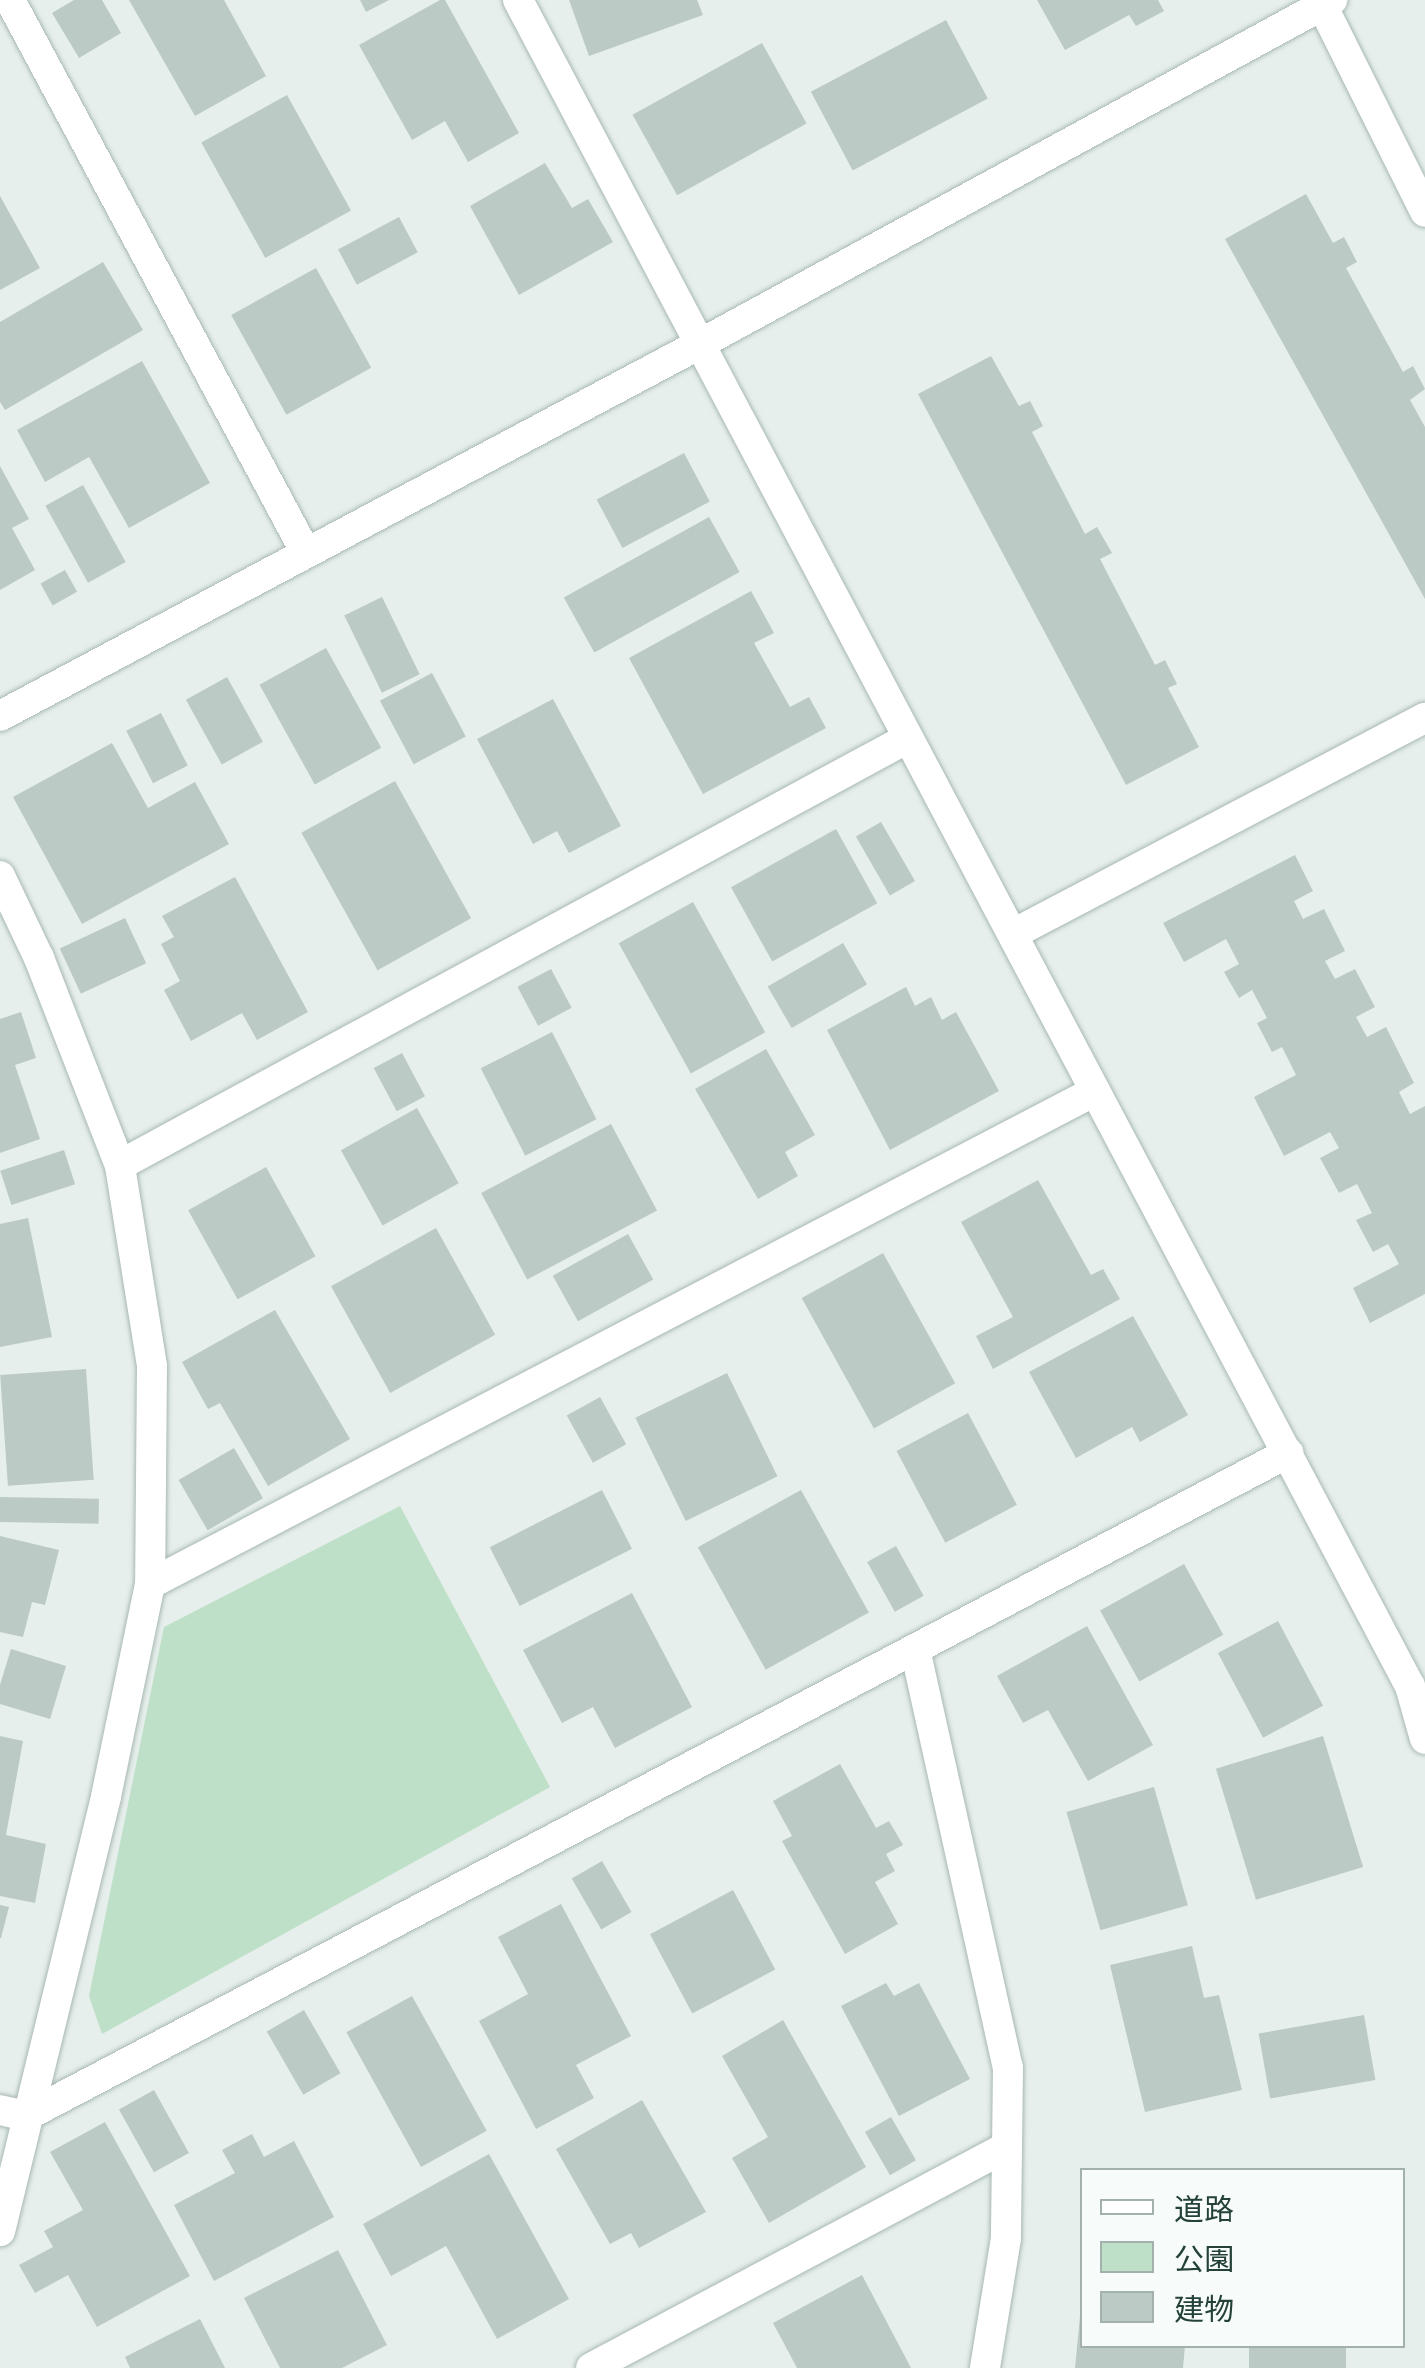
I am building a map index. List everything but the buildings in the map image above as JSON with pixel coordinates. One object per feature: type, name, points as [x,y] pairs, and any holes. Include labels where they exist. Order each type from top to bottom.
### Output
[{"type":"street","points":[[10,0],[306,554]]},
{"type":"street","points":[[518,0],[1410,1686],[1425,1739]]},
{"type":"street","points":[[0,716],[700,344],[1327,3],[1425,212]]},
{"type":"street","points":[[1013,934],[1425,718]]},
{"type":"street","points":[[120,1165],[908,738]]},
{"type":"street","points":[[0,876],[39,958],[120,1165],[152,1366],[150,1584],[106,1798],[13,2113],[0,2231]]},
{"type":"street","points":[[150,1584],[1095,1091]]},
{"type":"street","points":[[13,2113],[1288,1453]]},
{"type":"street","points":[[915,1649],[1008,2067],[1006,2238],[985,2368]]},
{"type":"street","points":[[591,2368],[1008,2147]]},
{"type":"green space","points":[[400,1506],[550,1787],[102,2034],[89,1996],[164,1627]]}]
